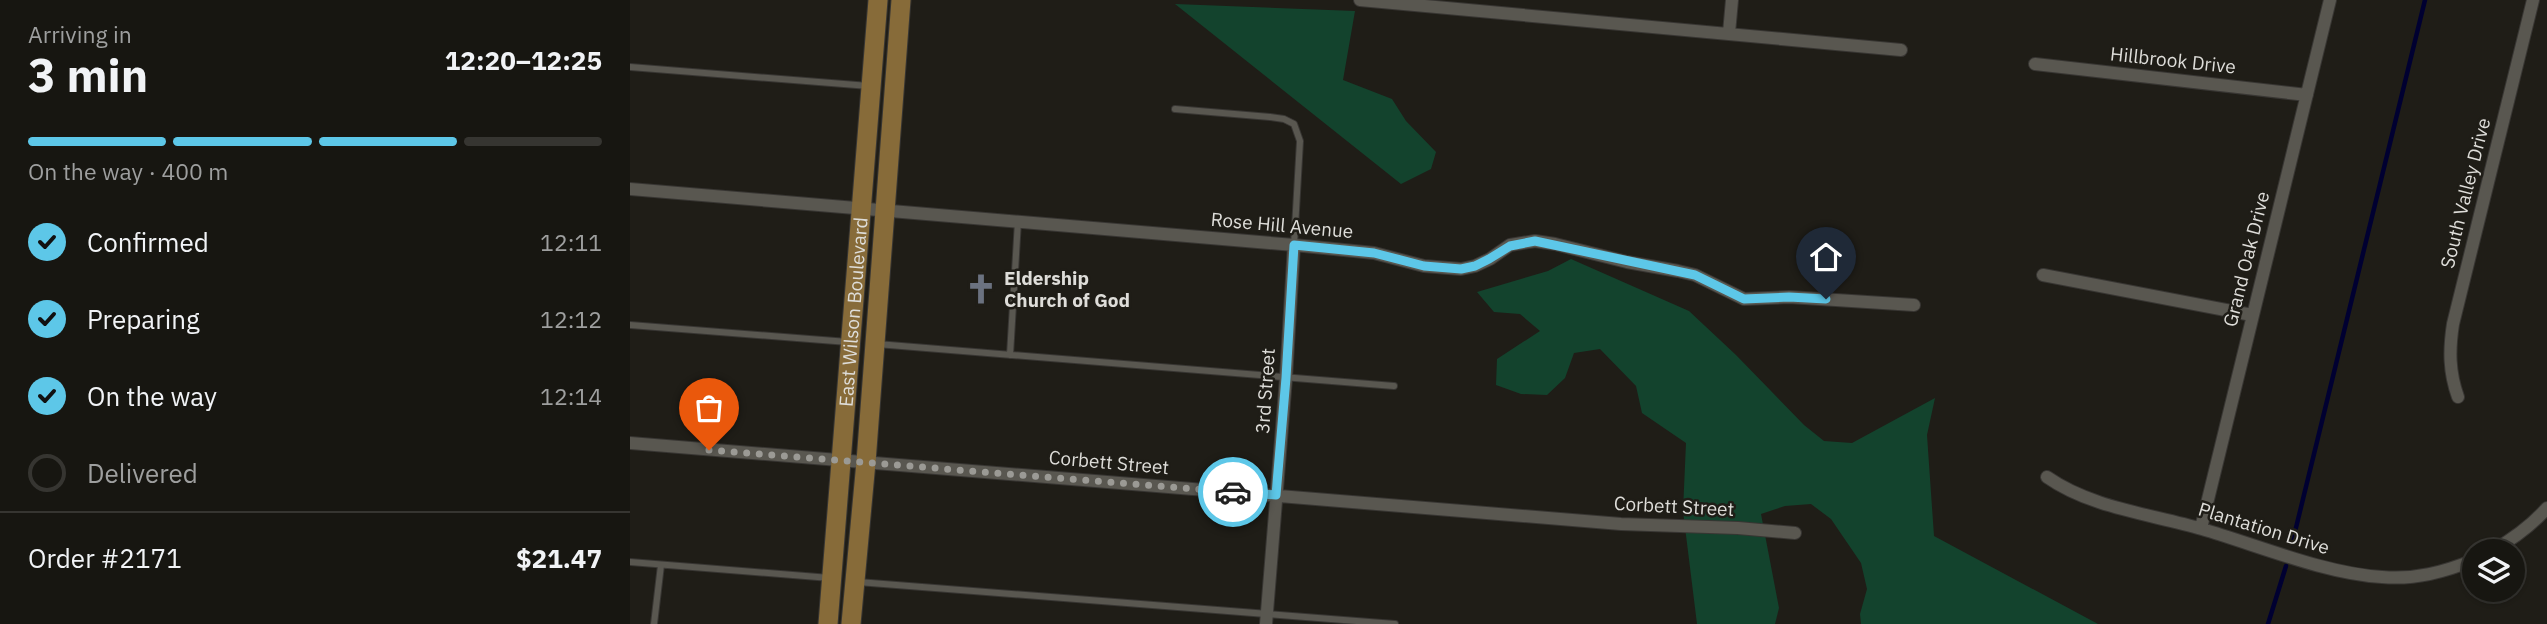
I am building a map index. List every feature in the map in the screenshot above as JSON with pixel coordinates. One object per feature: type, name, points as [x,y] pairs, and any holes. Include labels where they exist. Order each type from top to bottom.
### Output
[{"type":"main road","name":"East Wilson Boulevard","points":[[828,624],[878,0]]},
{"type":"main road","name":"East Wilson Boulevard","points":[[852,624],[901,0]]},
{"type":"street","points":[[1360,0],[1901,50]]},
{"type":"street","points":[[1729,33],[1732,0]]},
{"type":"street","name":"Grand Oak Drive","points":[[2201,528],[2330,0]]},
{"type":"street","name":"South Valley Drive","points":[[2458,397],[2452,379],[2450,359],[2453,324],[2533,0]]},
{"type":"street","name":"Hillbrook Drive","points":[[2035,64],[2307,94]]},
{"type":"street","name":"Rose Hill Avenue","points":[[630,189],[1294,245],[1374,253],[1424,266],[1461,269],[1482,263],[1510,246],[1535,241],[1695,275],[1744,299],[1789,297],[1914,304]]},
{"type":"street","name":"3rd Street","points":[[1266,619],[1294,245]]},
{"type":"street","points":[[2043,275],[2252,315]]},
{"type":"street","name":"Corbett Street","points":[[630,443],[1621,524],[1795,533]]},
{"type":"street","name":"Plantation Drive","points":[[2047,477],[2081,496],[2201,528],[2342,572],[2381,578],[2412,578],[2443,572],[2462,565]]},
{"type":"street","points":[[2512,539],[2547,508]]},
{"type":"lane","points":[[630,67],[871,86]]},
{"type":"lane","points":[[1175,109],[1270,117],[1294,124],[1300,141],[1294,245]]},
{"type":"lane","points":[[1010,355],[1018,221]]},
{"type":"lane","points":[[630,325],[850,342]]},
{"type":"lane","points":[[875,344],[1394,386]]},
{"type":"lane","points":[[630,562],[831,579]]},
{"type":"lane","points":[[654,624],[661,565]]},
{"type":"lane","points":[[856,582],[1266,619],[1395,624]]},
{"type":"green space","points":[[1175,4],[1355,11],[1343,80],[1392,99],[1406,121],[1436,152],[1431,169],[1401,184]]},
{"type":"green space","points":[[1571,259],[1689,311],[1804,425],[1824,441],[1852,443],[1935,398],[1927,435],[1934,536],[2098,624],[1861,624],[1860,614],[1867,589],[1861,563],[1831,519],[1811,504],[1785,506],[1761,514],[1779,608],[1775,624],[1697,624],[1683,511],[1686,443],[1642,413],[1636,386],[1600,349],[1574,353],[1565,378],[1547,395],[1521,394],[1496,385],[1497,359],[1540,331],[1520,314],[1494,312],[1477,292],[1548,271]]},
{"type":"waterway","points":[[2292,544],[2425,0]]},
{"type":"waterway","points":[[2268,624],[2286,566]]},
{"type":"way so far","points":[[709,450],[1233,492]]},
{"type":"place","name":"Eldership Church of God","points":[[981,289]]},
{"type":"route","points":[[1233,492],[1276,495],[1294,245],[1374,253],[1424,266],[1461,269],[1475,266],[1510,246],[1535,241],[1695,275],[1744,299],[1826,299]]}]
